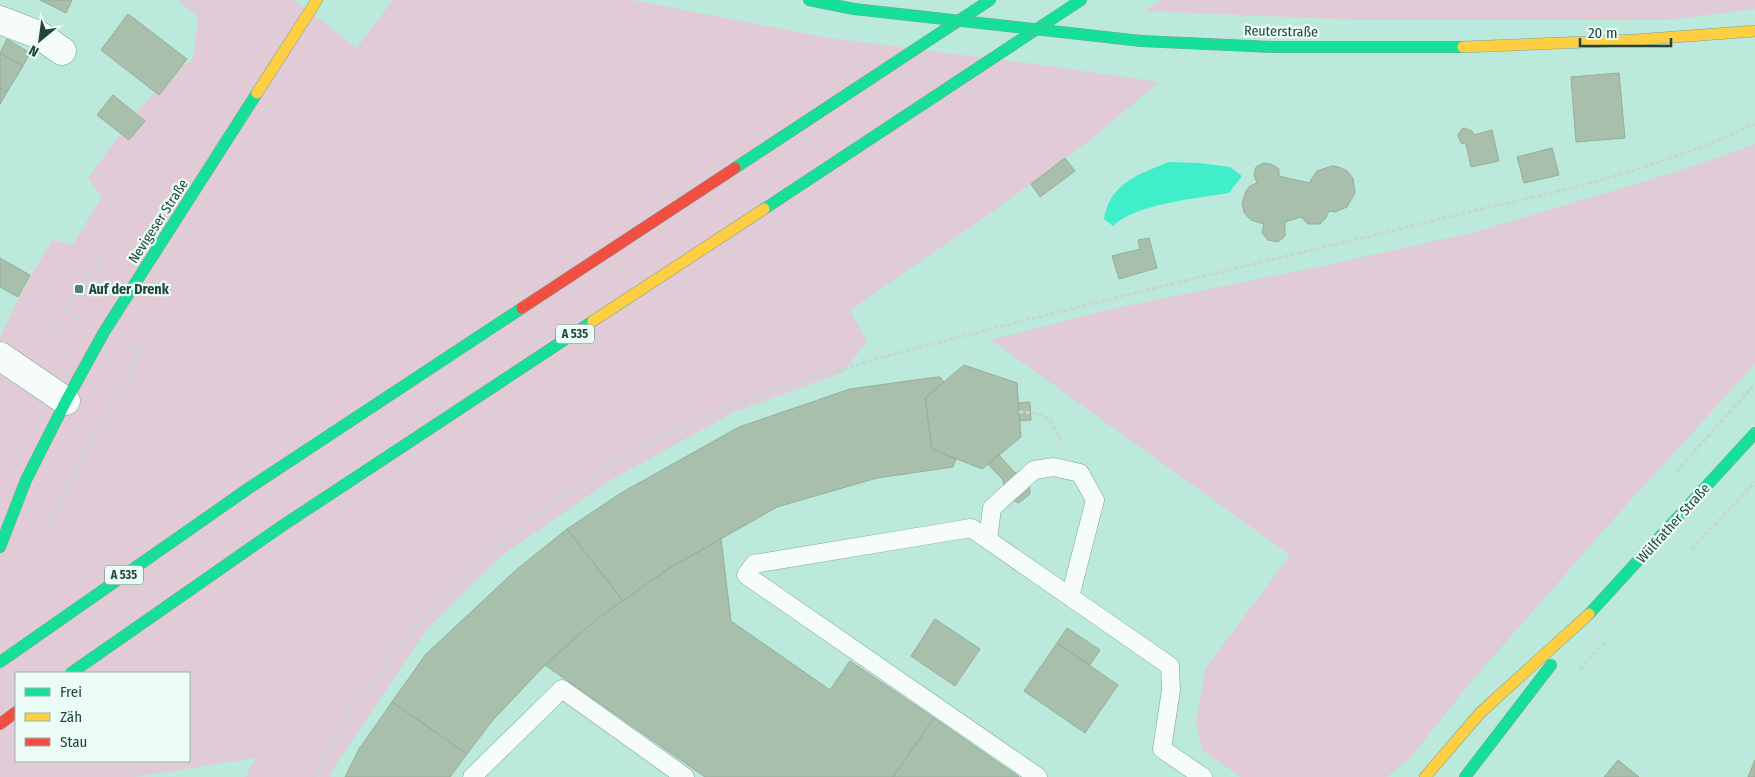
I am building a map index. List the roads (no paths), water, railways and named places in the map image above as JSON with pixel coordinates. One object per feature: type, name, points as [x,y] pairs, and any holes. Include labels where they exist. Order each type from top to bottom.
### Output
[{"type":"main road","name":"Nevigeser Straße","points":[[0,547],[26,480],[104,332],[317,0]]},
{"type":"main road","name":"Reuterstraße","points":[[809,0],[854,8],[1141,41],[1273,47],[1514,46],[1675,38],[1755,31]]},
{"type":"main road","name":"A 535","points":[[0,662],[249,488],[990,0]]},
{"type":"main road","name":"A 535","points":[[72,672],[282,526],[1081,0]]},
{"type":"main road","name":"Wülfrather Straße","points":[[1465,777],[1591,612],[1755,432]]},
{"type":"main road","name":"Wülfrather Straße","points":[[1425,777],[1481,712],[1591,612]]},
{"type":"main road","points":[[0,724],[15,713]]},
{"type":"street","points":[[0,20],[39,35],[62,51]]},
{"type":"street","points":[[0,356],[66,401]]},
{"type":"lane","points":[[988,540],[992,508],[1034,470],[1054,467],[1080,473],[1095,500],[1070,597]]},
{"type":"lane","points":[[1038,777],[746,575],[754,564],[971,528],[1170,666],[1171,690],[1162,749],[1203,777]]},
{"type":"lane","points":[[472,777],[562,689],[686,777]]},
{"type":"place","name":"Auf der Drenk","points":[[79,289]]}]
